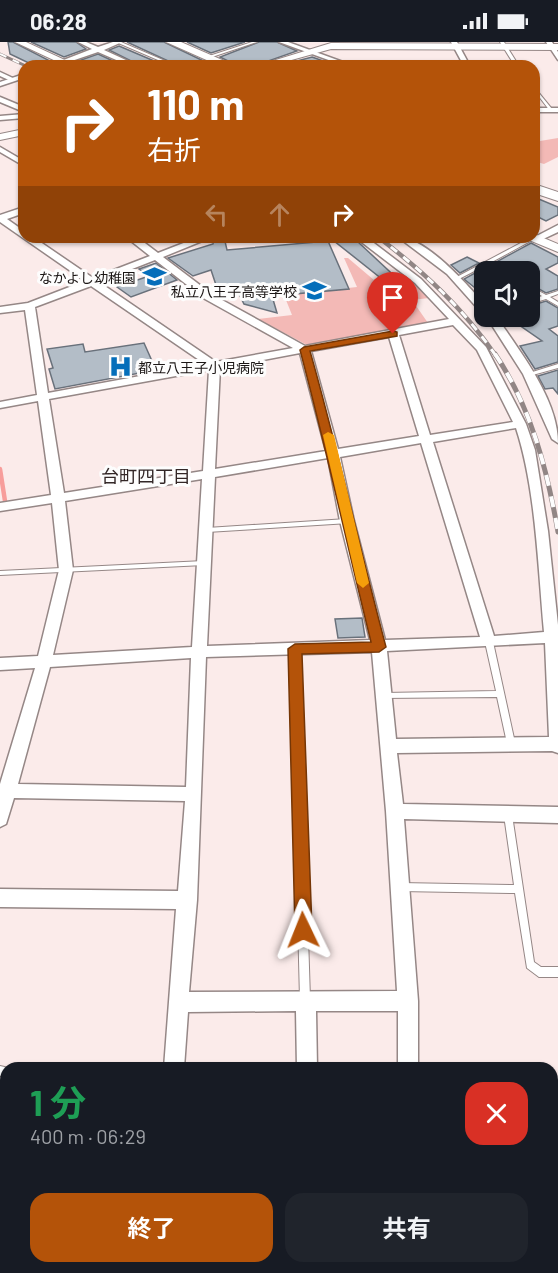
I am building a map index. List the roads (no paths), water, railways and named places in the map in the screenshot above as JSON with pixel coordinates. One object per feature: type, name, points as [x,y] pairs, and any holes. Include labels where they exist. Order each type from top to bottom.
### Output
[{"type":"highway","points":[[171,42],[215,60]]},
{"type":"highway","points":[[540,190],[558,197]]},
{"type":"street","points":[[20,42],[67,60],[119,42]]},
{"type":"street","points":[[81,42],[123,60]]},
{"type":"street","points":[[282,42],[334,60]]},
{"type":"street","points":[[324,47],[333,42]]},
{"type":"street","points":[[280,60],[324,47],[455,44],[553,46],[558,58]]},
{"type":"street","points":[[455,44],[464,60]]},
{"type":"street","points":[[0,74],[13,80]]},
{"type":"street","points":[[0,84],[18,78]]},
{"type":"street","points":[[0,99],[18,107]]},
{"type":"street","points":[[0,118],[18,116]]},
{"type":"street","points":[[0,137],[18,133]]},
{"type":"street","points":[[0,149],[18,160]]},
{"type":"street","points":[[0,218],[18,212]]},
{"type":"street","points":[[0,218],[18,230]]},
{"type":"street","points":[[540,236],[558,228]]},
{"type":"street","points":[[540,240],[558,248]]},
{"type":"street","points":[[36,243],[215,366]]},
{"type":"street","points":[[138,243],[209,297],[304,350],[333,454],[347,521],[379,647],[395,811],[408,1001],[408,1062]]},
{"type":"street","points":[[0,309],[30,306],[192,243]]},
{"type":"street","points":[[368,243],[418,280],[482,349],[520,424],[529,450],[534,482],[552,637],[558,745],[511,743],[389,746]]},
{"type":"street","points":[[411,243],[450,272],[474,298]]},
{"type":"street","points":[[0,819],[4,791],[44,661],[66,570],[58,498],[30,306]]},
{"type":"street","points":[[0,405],[457,321]]},
{"type":"street","points":[[499,327],[529,374],[556,424],[558,439]]},
{"type":"street","points":[[393,334],[489,642]]},
{"type":"street","points":[[175,1062],[188,900],[215,366]]},
{"type":"street","points":[[0,507],[520,424]]},
{"type":"street","points":[[0,664],[199,652],[379,647],[552,637]]},
{"type":"street","points":[[4,791],[194,794]]},
{"type":"street","points":[[395,811],[558,815]]},
{"type":"street","points":[[0,898],[188,900]]},
{"type":"street","points":[[306,1001],[307,1062]]},
{"type":"street","points":[[180,1002],[408,1001]]},
{"type":"lane","points":[[119,42],[161,60]]},
{"type":"lane","points":[[208,57],[255,42]]},
{"type":"lane","points":[[503,44],[512,60]]},
{"type":"lane","points":[[540,94],[555,110]]},
{"type":"lane","points":[[491,261],[525,243]]},
{"type":"lane","points":[[455,279],[474,270]]},
{"type":"lane","points":[[540,292],[558,304]]},
{"type":"lane","points":[[540,299],[558,292]]},
{"type":"lane","points":[[529,374],[558,366]]},
{"type":"lane","points":[[207,530],[347,521]]},
{"type":"lane","points":[[0,573],[204,563]]},
{"type":"lane","points":[[489,642],[511,743]]},
{"type":"lane","points":[[295,649],[306,1001]]},
{"type":"lane","points":[[384,696],[501,694]]},
{"type":"lane","points":[[508,815],[530,965],[539,972],[558,972]]},
{"type":"lane","points":[[400,887],[519,889]]},
{"type":"waterway","points":[[0,469],[5,501]]},
{"type":"railway","points":[[0,54],[18,62]]},
{"type":"railway","points":[[385,243],[456,306],[496,356]]},
{"type":"railway","points":[[495,354],[508,374],[536,439],[549,485],[558,532]]},
{"type":"place","name":"なかよし幼稚園","points":[[154,277]]},
{"type":"place","name":"私立八王子高等学校","points":[[315,291]]},
{"type":"place","name":"都立八王子小児病院","points":[[120,367]]},
{"type":"district","name":"台町四丁目","points":[[146,476]]}]
